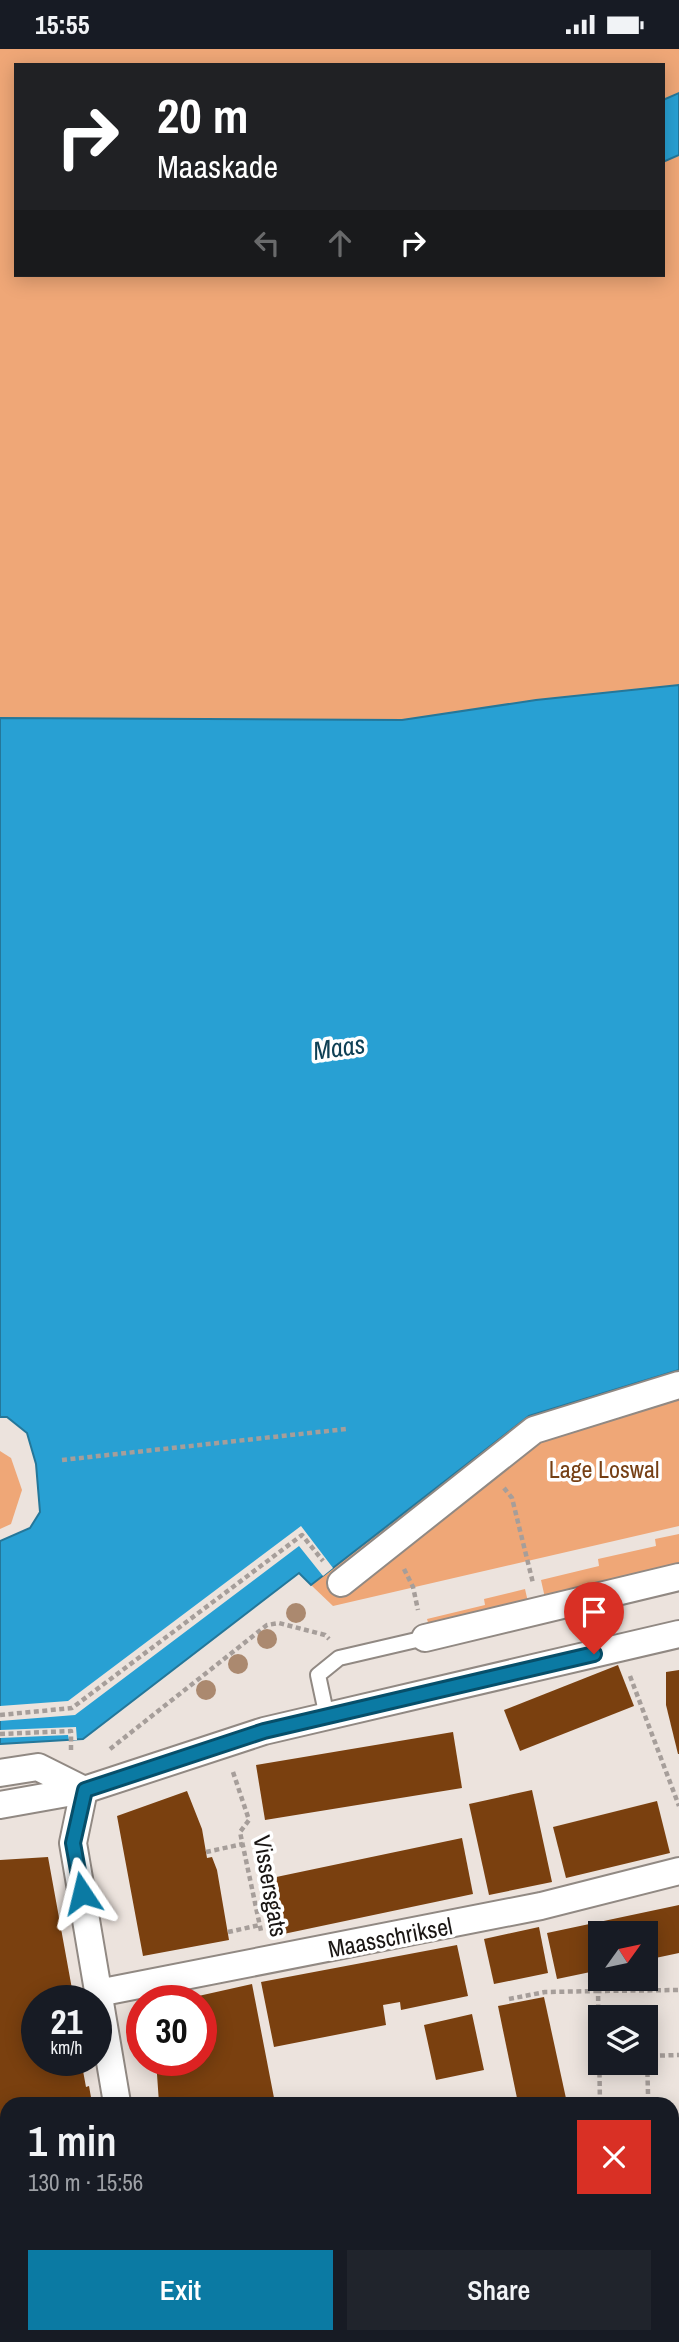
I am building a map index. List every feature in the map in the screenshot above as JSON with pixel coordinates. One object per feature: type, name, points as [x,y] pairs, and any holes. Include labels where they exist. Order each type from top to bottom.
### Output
[{"type":"street","points":[[341,1583],[534,1430],[679,1385]]},
{"type":"street","points":[[425,1638],[679,1577]]},
{"type":"street","points":[[0,1805],[85,1790],[264,1731],[679,1634]]},
{"type":"street","points":[[2,1753],[85,1790]]},
{"type":"street","points":[[85,1790],[73,1843],[97,1985]]},
{"type":"street","name":"Maasschriksel","points":[[112,1990],[541,1906],[679,1871]]},
{"type":"street","points":[[112,2074],[116,2097]]},
{"type":"lane","points":[[327,1717],[318,1675],[339,1658],[425,1638]]},
{"type":"path","points":[[62,1460],[346,1429]]},
{"type":"path","points":[[487,1467],[512,1498],[527,1561]]},
{"type":"path","points":[[0,1715],[72,1709],[302,1535],[341,1583]]},
{"type":"path","points":[[633,1683],[679,1806]]},
{"type":"path","points":[[2,1753],[71,1731],[71,1753]]},
{"type":"path","name":"Vissersgats","points":[[242,1797],[249,1820],[240,1832],[267,1961]]},
{"type":"path","points":[[206,1852],[243,1844]]},
{"type":"path","points":[[228,1932],[260,1925]]},
{"type":"path","points":[[658,1990],[679,1990]]},
{"type":"path","points":[[509,1999],[545,1992],[598,1991],[600,2097]]},
{"type":"path","points":[[648,2094],[647,2056],[679,2055]]},
{"type":"green space","points":[[0,49],[679,49],[679,93],[665,99],[665,63],[14,63],[14,277],[665,277],[665,161],[679,155],[679,685],[536,700],[402,720],[0,718]]},
{"type":"green space","name":"Lage Loswal","points":[[679,1370],[679,1526],[333,1606],[311,1585],[529,1416]]},
{"type":"green space","points":[[0,1451],[11,1458],[22,1490],[11,1524],[0,1529]]},
{"type":"green space","points":[[679,1534],[679,1567],[545,1598],[541,1580],[599,1566],[598,1559],[656,1546],[655,1539]]},
{"type":"green space","points":[[525,1589],[528,1602],[429,1626],[427,1619],[485,1605],[484,1599]]},
{"type":"water","points":[[679,93],[679,155],[665,161],[665,99]]},
{"type":"water","name":"Maas","points":[[679,685],[679,1370],[529,1416],[311,1585],[299,1573],[83,1739],[0,1744],[0,1541],[30,1528],[40,1512],[36,1464],[27,1433],[7,1417],[0,1417],[0,718],[402,720],[536,700]]},
{"type":"pier","points":[[301,1526],[333,1568],[323,1576],[299,1546],[75,1715],[0,1721],[0,1706],[68,1701]]},
{"type":"pier","points":[[76,1727],[77,1740],[69,1740],[68,1735],[0,1738],[0,1730]]},
{"type":"building","points":[[618,1665],[634,1706],[520,1751],[504,1710]]},
{"type":"building","points":[[679,1670],[678,1754],[666,1705],[666,1672]]},
{"type":"building","points":[[453,1732],[462,1788],[265,1820],[256,1765]]},
{"type":"building","points":[[532,1790],[552,1882],[489,1895],[469,1804]]},
{"type":"building","points":[[187,1791],[202,1829],[207,1858],[212,1857],[217,1870],[229,1940],[143,1956],[117,1816]]},
{"type":"building","points":[[657,1801],[670,1853],[566,1878],[553,1827]]},
{"type":"building","points":[[462,1838],[473,1894],[274,1936],[262,1880]]},
{"type":"building","points":[[48,1857],[71,1985],[21,1985],[21,2076],[84,2076],[91,2097],[0,2097],[0,1860]]},
{"type":"building","points":[[679,1905],[679,1953],[658,1957],[658,1921],[604,1921]]},
{"type":"building","points":[[588,1924],[588,1973],[557,1979],[547,1933]]},
{"type":"building","points":[[539,1927],[548,1973],[494,1984],[484,1939]]},
{"type":"building","points":[[457,1945],[468,1996],[401,2010],[400,2002],[383,2005],[386,2025],[274,2047],[261,1982]]},
{"type":"building","points":[[252,1984],[274,2097],[159,2097],[157,2076],[217,2076],[217,1992]]},
{"type":"building","points":[[544,1997],[566,2097],[517,2097],[498,2006]]},
{"type":"building","points":[[472,2014],[484,2070],[436,2080],[424,2025]]},
{"type":"route","points":[[82,1893],[73,1843],[85,1790],[264,1731],[594,1654]]}]
